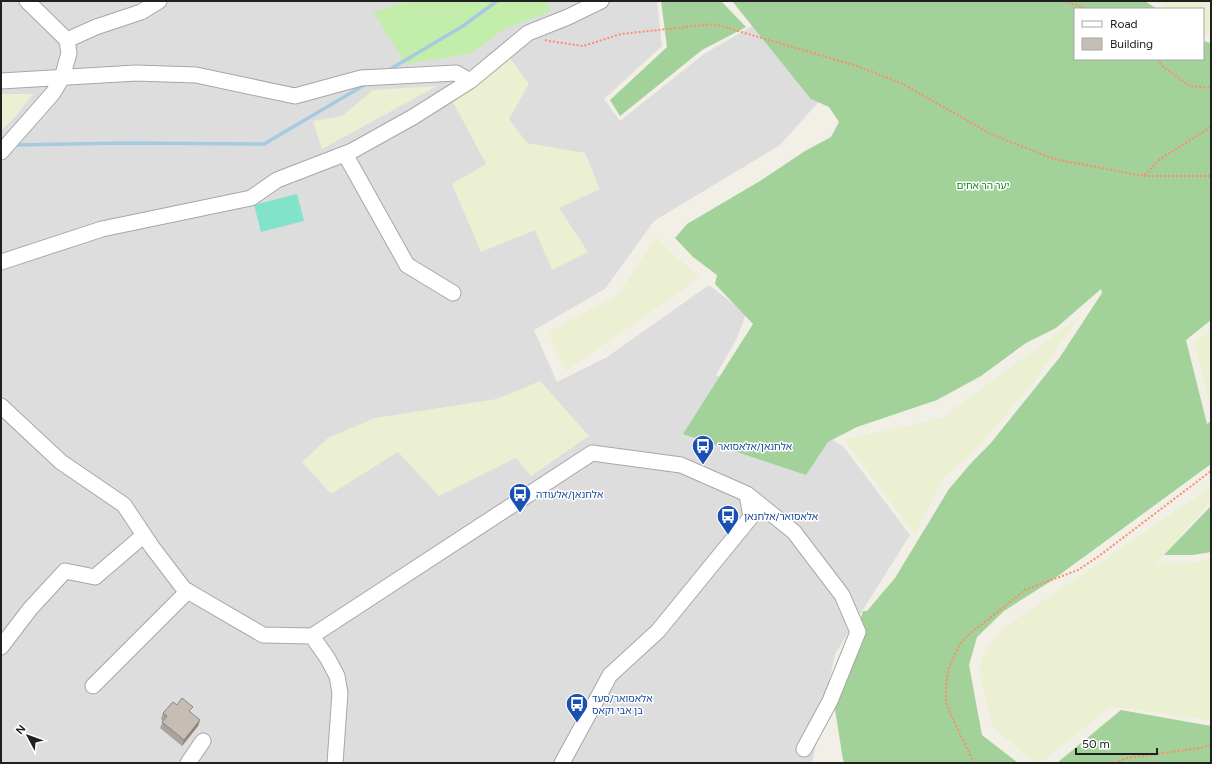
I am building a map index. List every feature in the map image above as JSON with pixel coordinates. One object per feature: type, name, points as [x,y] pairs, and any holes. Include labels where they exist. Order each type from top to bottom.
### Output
[{"type":"street","points":[[1,152],[53,93],[62,78],[69,53],[67,40],[27,1]]},
{"type":"street","points":[[67,40],[96,27],[141,12],[158,1]]},
{"type":"street","points":[[1,262],[102,229],[251,198],[277,180],[346,154],[413,117],[470,81],[528,33],[568,17],[601,1]]},
{"type":"street","points":[[1,81],[136,73],[196,75],[295,96],[361,78],[456,73],[470,81]]},
{"type":"street","points":[[346,154],[407,265],[453,293]]},
{"type":"street","points":[[1,406],[61,462],[124,505],[184,589],[263,635],[312,636],[592,454],[681,465],[747,494],[794,532],[842,595],[858,632],[830,701],[804,749]]},
{"type":"street","points":[[562,763],[610,675],[658,631],[751,517],[747,494]]},
{"type":"street","points":[[1,647],[30,609],[65,571],[95,577],[144,535]]},
{"type":"street","points":[[93,686],[188,591]]},
{"type":"street","points":[[312,636],[328,659],[337,676],[340,693],[335,763]]},
{"type":"street","points":[[188,763],[203,741]]},
{"type":"path","points":[[1064,1],[1085,8]]},
{"type":"path","points":[[528,33],[549,41],[583,46],[621,34],[714,24],[854,65],[901,83],[991,134],[1054,159],[1144,176],[1211,176]]},
{"type":"path","points":[[1158,60],[1161,65],[1190,86],[1211,88]]},
{"type":"path","points":[[1144,176],[1160,159],[1211,127]]},
{"type":"path","points":[[974,763],[950,713],[946,701],[946,685],[949,667],[960,644],[968,635],[1025,590],[1078,570],[1099,556],[1211,471]]},
{"type":"path","points":[[1116,763],[1127,758],[1200,748],[1211,745]]},
{"type":"shaded area","points":[[1,1],[657,1],[662,46],[604,99],[620,121],[704,54],[759,22],[824,96],[780,145],[654,221],[605,289],[534,330],[557,382],[607,357],[709,285],[746,314],[737,338],[716,375],[843,446],[910,535],[835,654],[812,763],[1,763]]},
{"type":"green space","points":[[408,1],[546,1],[551,11],[504,29],[472,53],[406,64],[373,12]]},
{"type":"green space","points":[[661,1],[721,1],[746,27],[702,50],[620,116],[610,100],[667,47]]},
{"type":"green space","name":"יער הר אחים","points":[[732,1],[1145,1],[1156,8],[1074,8],[1074,60],[1204,60],[1204,41],[1211,43],[1211,320],[1186,340],[1207,424],[1211,421],[1211,464],[1051,581],[1004,611],[977,637],[969,665],[982,735],[1018,763],[845,763],[843,760],[834,703],[863,611],[867,611],[895,578],[949,489],[990,444],[1060,357],[1102,293],[1101,289],[1056,328],[1026,343],[981,376],[937,400],[857,427],[828,442],[806,475],[683,434],[753,324],[715,284],[717,275],[693,257],[675,238],[687,224],[760,181],[805,151],[831,137],[839,122],[829,107],[811,99]]},
{"type":"green space","points":[[1156,1],[1211,1],[1211,37],[1204,34],[1204,8],[1166,8]]},
{"type":"green space","points":[[510,58],[529,84],[509,119],[527,143],[585,153],[600,189],[559,208],[588,252],[552,270],[535,230],[481,252],[452,184],[486,164],[452,100]]},
{"type":"green space","points":[[437,86],[322,149],[313,121],[342,116],[373,90]]},
{"type":"green space","points":[[1,94],[33,94],[17,115],[1,131]]},
{"type":"green space","points":[[297,194],[304,221],[261,232],[254,205]]},
{"type":"green space","points":[[656,238],[699,278],[566,371],[548,332],[618,295]]},
{"type":"green space","points":[[1079,317],[1032,384],[976,449],[942,479],[915,535],[844,440],[942,418]]},
{"type":"green space","points":[[1211,329],[1211,409],[1194,343]]},
{"type":"green space","points":[[540,381],[589,436],[531,476],[516,458],[439,496],[398,452],[331,494],[302,462],[328,438],[375,418],[497,399]]},
{"type":"green space","points":[[1211,487],[1211,501],[1156,564],[1194,563],[1211,559],[1211,720],[1111,706],[1040,763],[1035,763],[993,727],[979,668],[987,647],[1005,627]]},
{"type":"green space","points":[[1211,506],[1211,552],[1193,555],[1164,555]]},
{"type":"green space","points":[[1121,710],[1211,726],[1211,763],[1057,763]]},
{"type":"building","points":[[182,698],[193,707],[189,711],[200,720],[184,740],[162,722],[167,716],[163,713],[173,702],[177,705]]},
{"type":"waterway","points":[[387,71],[463,26],[497,1]]},
{"type":"waterway","points":[[13,145],[127,143],[264,144],[366,84]]},
{"type":"place","name":"אלחנאן/אלאסואר","points":[[703,466]]},
{"type":"place","name":"אלחנאן/אלעודה","points":[[520,514]]},
{"type":"place","name":"אלאסואר/אלחנאן","points":[[728,536]]},
{"type":"place","name":"אלאסואר/סעד בן אבי וקאס","points":[[577,724]]}]
